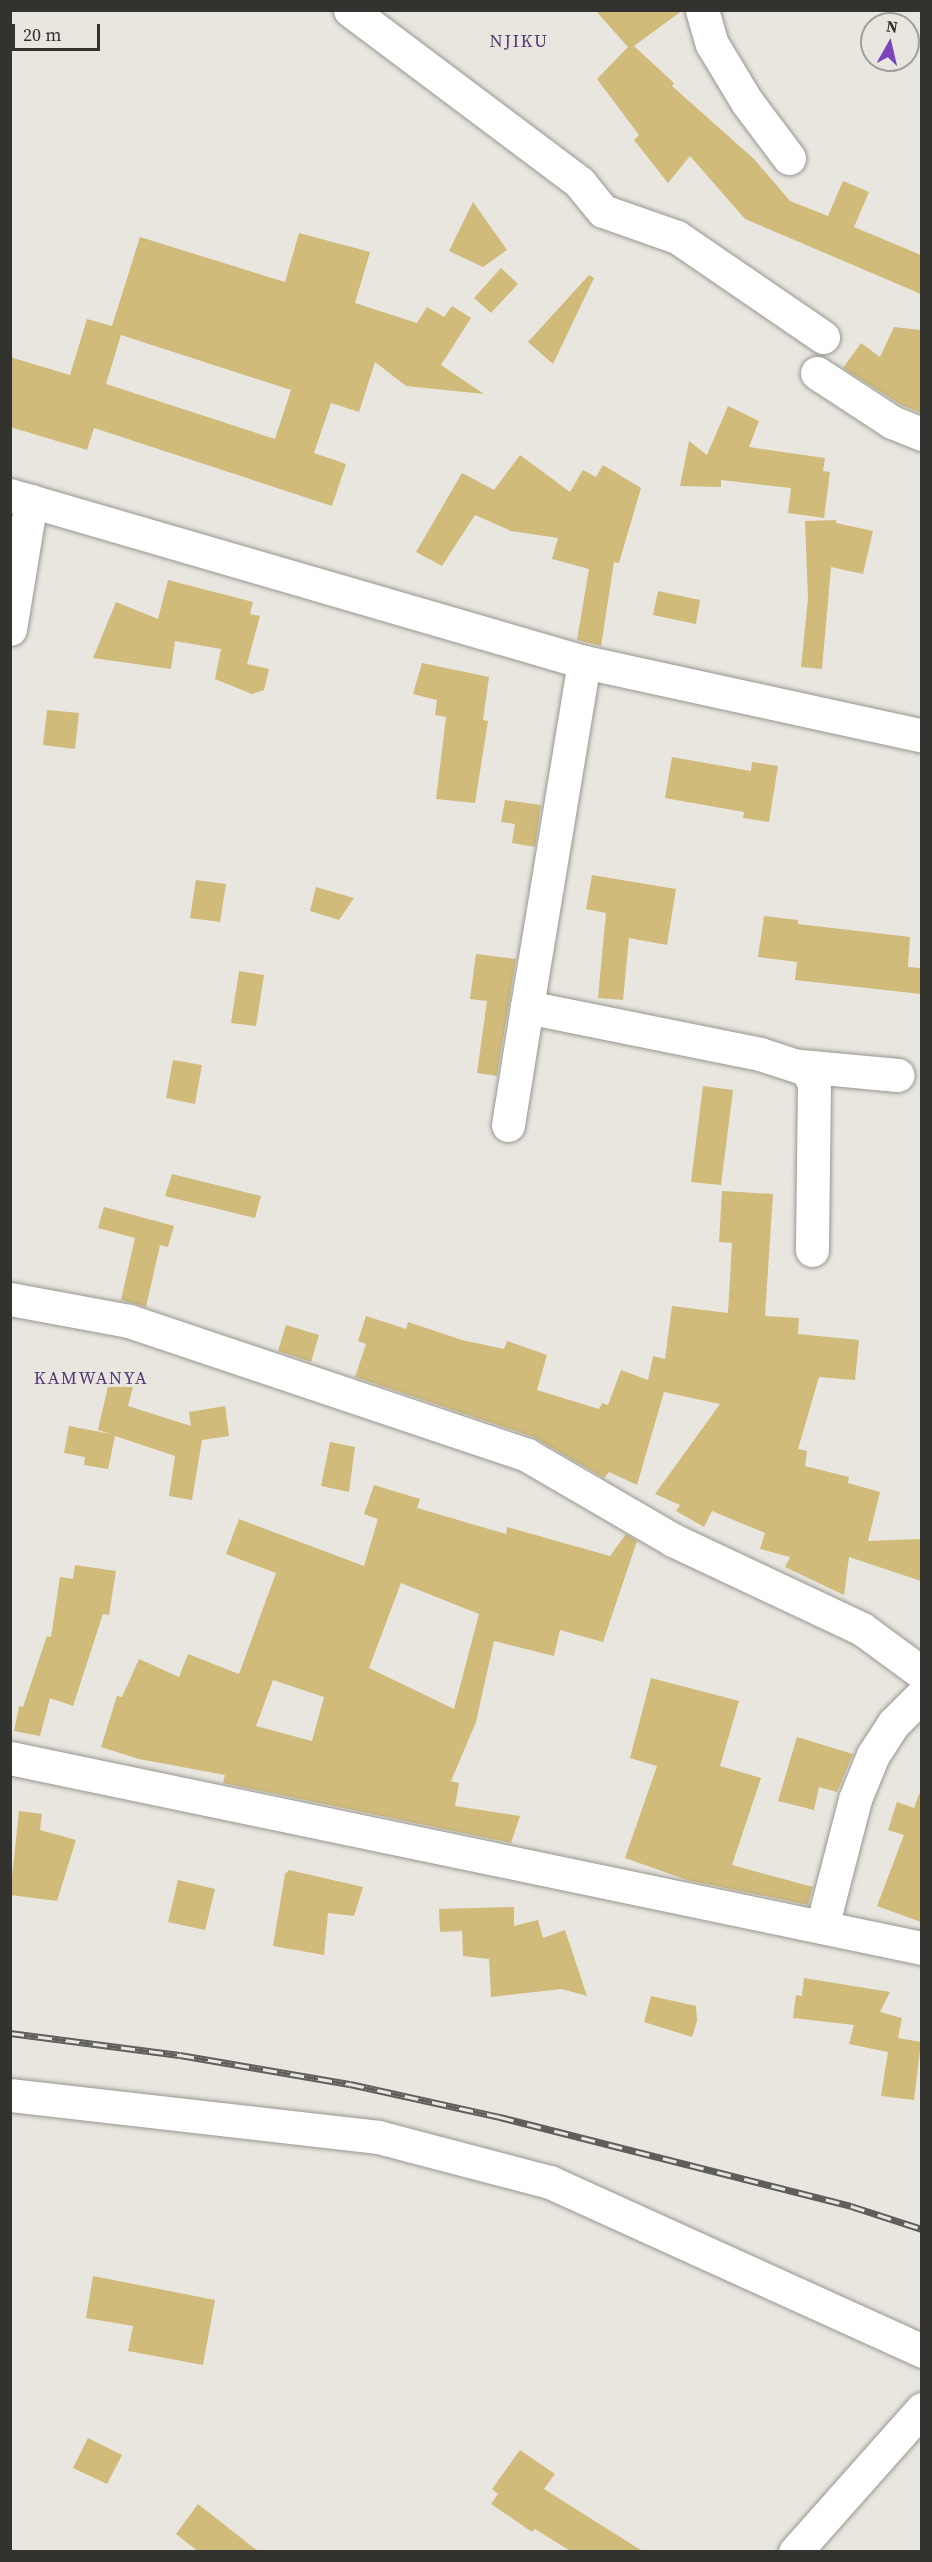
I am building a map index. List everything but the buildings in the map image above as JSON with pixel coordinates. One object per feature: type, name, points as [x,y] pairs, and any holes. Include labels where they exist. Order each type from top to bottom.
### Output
[{"type":"street","points":[[350,10],[580,183],[603,211],[677,237],[823,337]]},
{"type":"street","points":[[702,10],[712,44],[747,102],[789,158]]},
{"type":"street","points":[[817,373],[892,422],[921,434]]},
{"type":"street","points":[[10,629],[21,498],[584,662],[921,736]]},
{"type":"street","points":[[508,1125],[584,662]]},
{"type":"street","points":[[527,1007],[801,1066],[898,1075]]},
{"type":"street","points":[[801,1066],[814,1083],[812,1250]]},
{"type":"street","points":[[10,1299],[129,1321],[527,1455],[674,1540],[862,1629],[921,1672]]},
{"type":"street","points":[[822,1927],[855,1799],[873,1755],[894,1723],[921,1695]]},
{"type":"street","points":[[10,1758],[921,1948]]},
{"type":"street","points":[[10,2095],[378,2137],[550,2182],[921,2351]]},
{"type":"street","points":[[795,2552],[921,2409]]},
{"type":"railway","points":[[10,2033],[180,2055],[350,2084],[500,2117],[851,2206],[922,2229]]},
{"type":"district","name":"NJIKU","points":[[519,41]]},
{"type":"district","name":"KAMWANYA","points":[[91,1378]]}]
